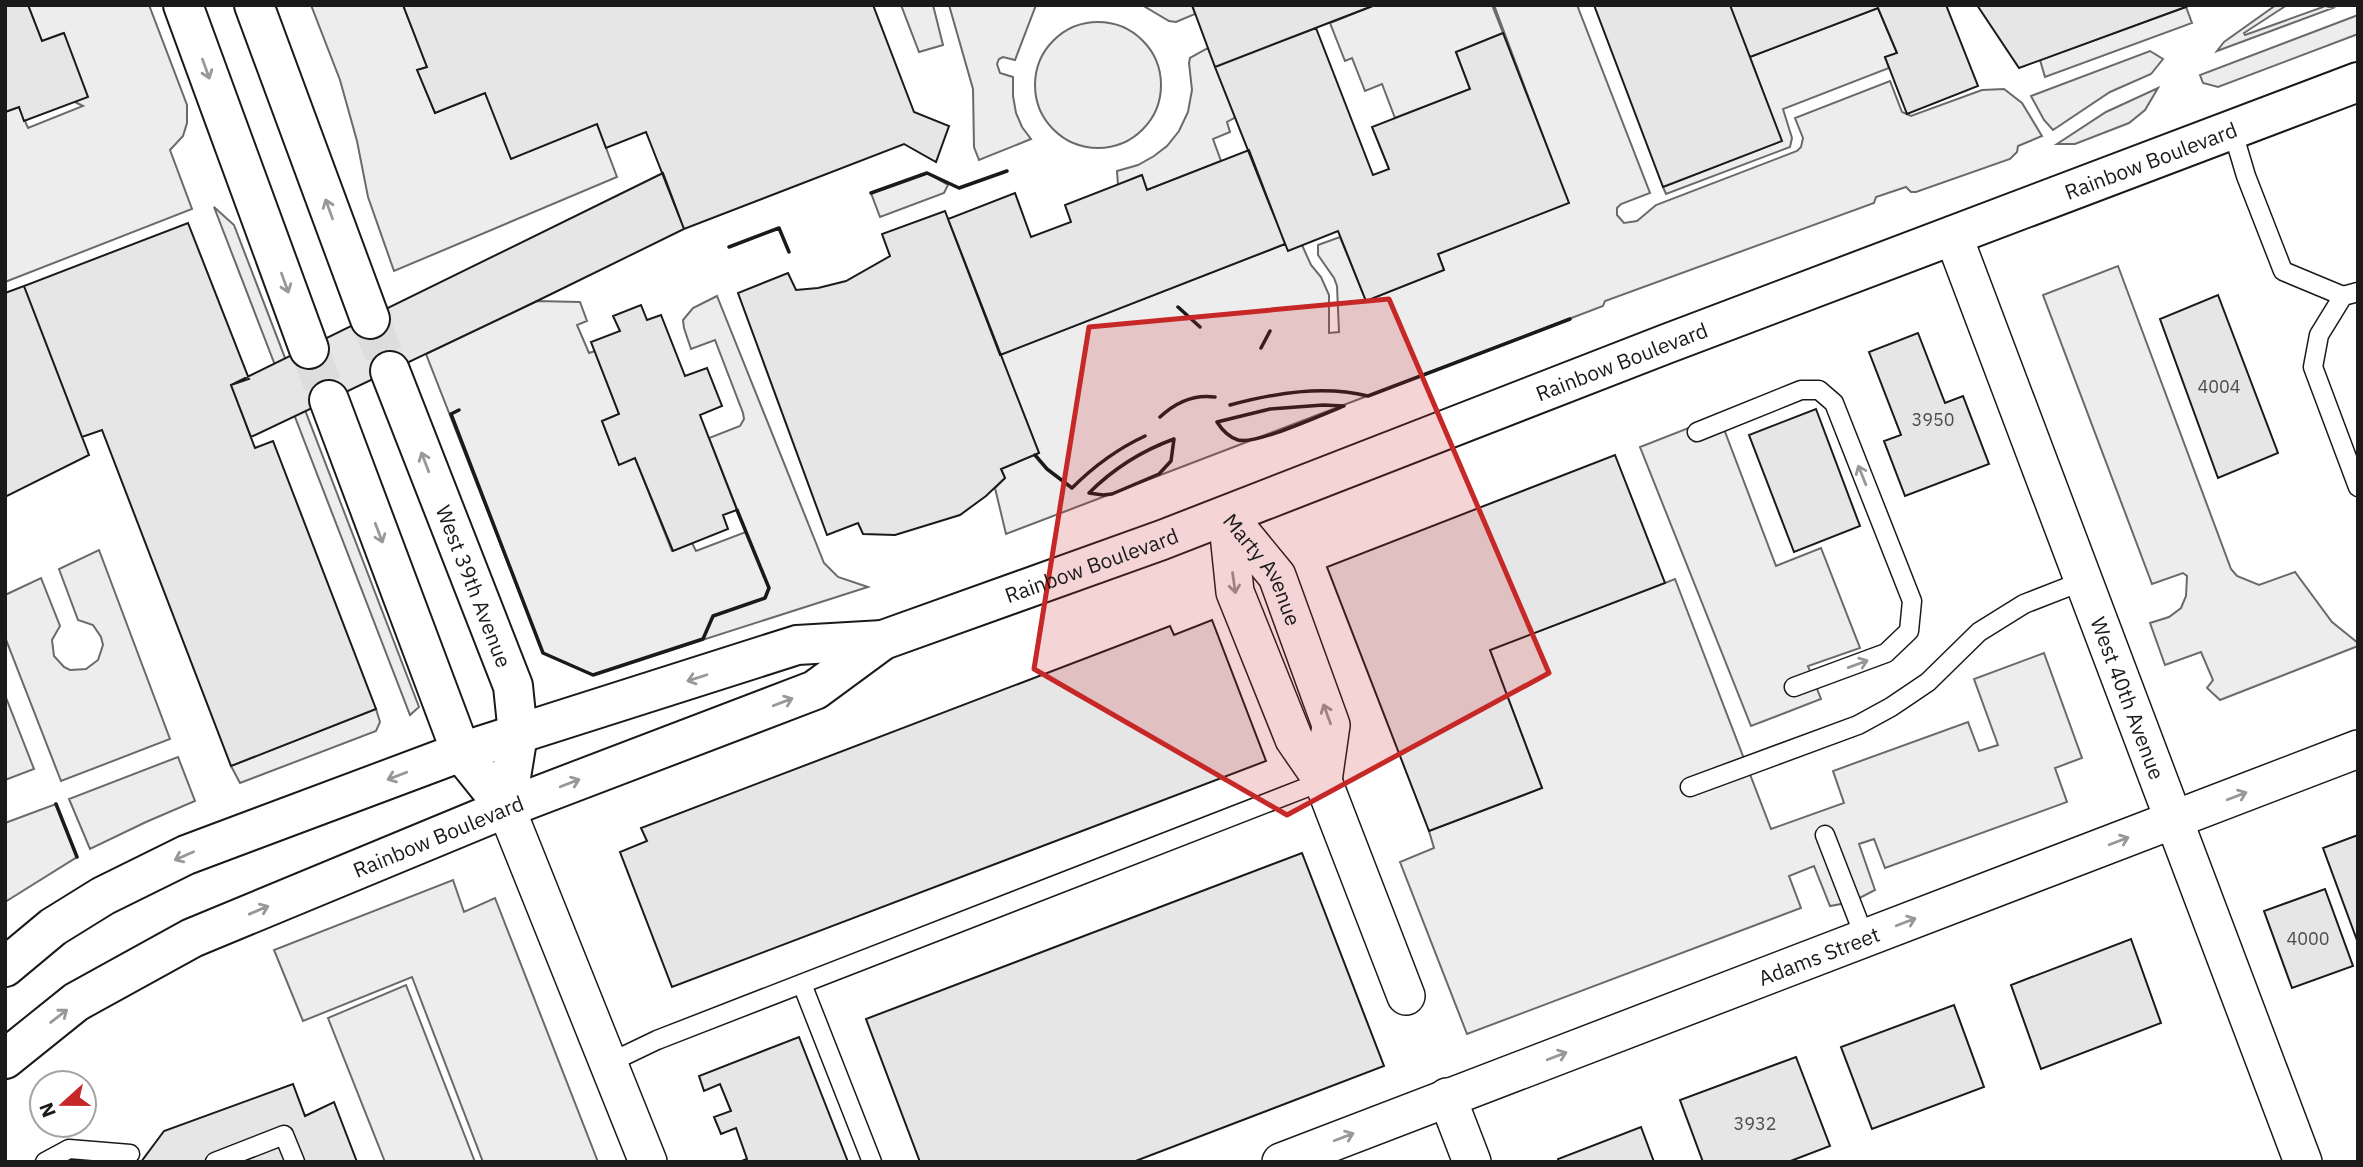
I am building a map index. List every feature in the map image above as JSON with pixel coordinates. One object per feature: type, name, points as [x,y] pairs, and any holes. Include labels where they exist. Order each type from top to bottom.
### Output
[{"type":"main road","points":[[183,5],[309,349]]},
{"type":"main road","points":[[254,5],[370,319]]},
{"type":"main road","name":"Rainbow Boulevard","points":[[5,1059],[76,1003],[192,938],[506,808],[815,690],[883,640],[1227,515],[1652,349],[2358,82]]},
{"type":"main road","name":"West 39th Avenue","points":[[390,371],[513,686],[518,734],[506,808]]},
{"type":"main road","points":[[329,400],[461,752],[506,808]]},
{"type":"main road","name":"Rainbow Boulevard","points":[[5,967],[53,927],[186,855],[461,752],[797,645],[883,640]]},
{"type":"street","name":"West 40th Avenue","points":[[1953,235],[2304,1162]]},
{"type":"street","name":"Marty Avenue","points":[[1227,515],[1235,592],[1294,739],[1323,780],[1406,996]]},
{"type":"street","name":"Adams Street","points":[[1280,1162],[2358,749]]},
{"type":"street","points":[[506,808],[648,1162]]},
{"type":"street","points":[[1447,1097],[1472,1162]]},
{"type":"lane","points":[[2232,129],[2246,176],[2283,271],[2350,294],[2319,335],[2313,367],[2358,486]]},
{"type":"lane","points":[[1697,432],[1801,390],[1819,390],[1834,403],[1912,601],[1909,631],[1886,653],[1794,687]]},
{"type":"lane","points":[[1690,787],[1858,725],[1928,682],[1979,632],[2024,604],[2083,581]]},
{"type":"lane","points":[[609,1063],[657,1040],[1323,780]]},
{"type":"lane","points":[[1825,835],[1866,938]]},
{"type":"lane","points":[[802,984],[872,1162]]},
{"type":"lane","points":[[215,1162],[284,1135],[295,1162]]},
{"type":"lane","points":[[45,1162],[69,1149],[130,1154]]},
{"type":"highlighted area","points":[[1389,299],[1549,673],[1287,815],[1034,669],[1089,327]]},
{"type":"shaded area","points":[[28,5],[149,5],[187,105],[187,123],[183,136],[170,150],[192,209],[5,282],[5,112],[19,107],[28,128],[83,106],[75,102],[63,33],[42,41]]},
{"type":"shaded area","points":[[311,5],[403,5],[427,67],[418,71],[435,113],[485,93],[597,124],[617,177],[394,271],[368,197],[357,141],[340,80]]},
{"type":"shaded area","points":[[901,5],[933,5],[943,45],[919,52]]},
{"type":"shaded area","points":[[949,5],[1036,5],[1015,60],[1003,57],[997,64],[1000,73],[1013,77],[1016,113],[1031,139],[979,160],[974,147],[973,89]]},
{"type":"shaded area","points":[[1142,5],[1192,5],[1195,14],[1176,22],[1169,21]]},
{"type":"shaded area","points":[[1375,5],[1492,5],[1503,33],[1456,52],[1470,89],[1395,118],[1382,84],[1365,91],[1352,58],[1345,61],[1330,23]]},
{"type":"shaded area","points":[[1494,5],[1577,5],[1650,193],[1617,208],[1617,215],[1624,223],[1637,221],[1656,205],[1797,151],[1803,138],[1795,118],[1890,81],[1902,112],[1911,116],[1982,90],[2004,89],[2022,103],[2042,136],[2018,146],[2017,152],[2010,159],[1916,192],[1911,192],[1906,187],[1876,197],[1874,203],[1605,301],[1603,306],[1006,534],[995,488],[1005,478],[1001,469],[1039,453],[1000,355],[1285,244],[1302,245],[1329,295],[1329,333],[1339,332],[1337,286],[1318,255],[1318,245],[1340,237],[1366,301],[1444,270],[1438,254],[1568,203]]},
{"type":"shaded area","points":[[2276,5],[2287,5],[2244,33],[2245,35],[2323,7],[2322,5],[2333,8],[2217,51],[2224,42]]},
{"type":"shaded area","points":[[2186,7],[2192,23],[2045,77],[2040,60]]},
{"type":"shaded area","points":[[1878,8],[1897,53],[1885,57],[1889,68],[1783,109],[1792,138],[1790,147],[1666,194],[1663,187],[1781,141],[1750,57]]},
{"type":"shaded area","points":[[2358,15],[2358,34],[2218,87],[2203,83],[2200,75]]},
{"type":"shaded area","points":[[1098,22],[1122,26],[1143,40],[1157,61],[1161,85],[1157,109],[1143,130],[1122,144],[1098,148],[1074,144],[1053,130],[1039,109],[1035,85],[1039,61],[1053,40],[1074,26]]},
{"type":"shaded area","points":[[1208,48],[1236,117],[1227,122],[1230,132],[1213,139],[1221,161],[1147,190],[1141,175],[1118,185],[1117,171],[1138,165],[1154,156],[1167,146],[1179,131],[1188,112],[1192,90],[1190,58]]},
{"type":"shaded area","points":[[2150,51],[2163,59],[2151,74],[2110,92],[2053,130],[2044,120],[2031,96]]},
{"type":"shaded area","points":[[2158,88],[2145,110],[2129,123],[2075,144],[2057,144],[2106,112]]},
{"type":"shaded area","points":[[927,173],[948,185],[944,193],[880,217],[871,193]]},
{"type":"shaded area","points":[[214,207],[234,225],[419,707],[410,715]]},
{"type":"shaded area","points":[[2118,266],[2231,569],[2237,576],[2259,585],[2295,572],[2332,622],[2358,643],[2358,646],[2220,700],[2207,688],[2213,680],[2201,652],[2165,665],[2150,623],[2169,617],[2181,608],[2186,596],[2187,576],[2183,573],[2152,584],[2043,295]]},
{"type":"shaded area","points":[[717,296],[824,563],[838,577],[868,587],[593,675],[543,653],[426,354],[537,301],[580,302],[587,321],[577,325],[589,353],[595,351],[619,414],[602,421],[619,464],[635,458],[672,551],[692,543],[696,551],[746,532],[709,438],[740,426],[744,419],[743,413],[715,340],[691,349],[683,320],[693,308]]},
{"type":"shaded area","points":[[1719,416],[1776,566],[1821,548],[1860,648],[1808,666],[1821,699],[1751,726],[1640,447]]},
{"type":"shaded area","points":[[99,550],[170,739],[61,781],[5,637],[5,595],[41,578],[60,626],[52,640],[54,656],[70,670],[86,669],[98,660],[103,645],[101,637],[93,625],[78,620],[59,569]]},
{"type":"shaded area","points":[[1675,579],[1771,829],[1844,803],[1833,771],[1968,722],[1979,751],[1998,745],[1974,679],[2044,653],[2082,758],[2055,768],[2067,802],[1885,868],[1874,839],[1859,844],[1875,890],[1852,902],[1830,906],[1814,866],[1789,876],[1801,908],[1467,1034],[1400,862],[1434,848],[1429,831],[1542,788],[1490,650]]},
{"type":"shaded area","points":[[5,695],[34,769],[5,780]]},
{"type":"shaded area","points":[[376,709],[380,722],[376,731],[240,783],[231,766]]},
{"type":"shaded area","points":[[178,757],[195,801],[90,849],[69,799]]},
{"type":"shaded area","points":[[56,804],[77,857],[5,902],[5,823]]},
{"type":"shaded area","points":[[453,880],[464,912],[495,898],[598,1162],[483,1162],[412,977],[303,1021],[274,950]]},
{"type":"shaded area","points":[[406,985],[475,1162],[385,1162],[328,1018]]},
{"type":"building","points":[[5,5],[28,5],[42,41],[64,33],[88,97],[24,121],[19,107],[5,112]]},
{"type":"building","points":[[403,5],[873,5],[914,112],[949,126],[936,162],[904,144],[684,229],[646,132],[606,148],[597,124],[511,159],[485,93],[435,113],[417,70],[427,67]]},
{"type":"building","points":[[1192,5],[1375,5],[1215,67]]},
{"type":"building","points":[[1594,5],[1730,5],[1782,141],[1663,187]]},
{"type":"building","points":[[1730,5],[1946,5],[1978,86],[1907,114],[1885,57],[1897,53],[1878,8],[1750,57]]},
{"type":"building","points":[[1977,5],[2191,5],[2019,68]]},
{"type":"building","points":[[1316,28],[1373,175],[1389,169],[1372,127],[1470,89],[1456,52],[1503,33],[1569,203],[1438,254],[1444,270],[1366,301],[1338,231],[1288,251],[1215,67]]},
{"type":"building","points":[[1249,150],[1285,244],[1000,355],[948,219],[1015,193],[1031,237],[1071,222],[1065,205],[1142,175],[1147,190]]},
{"type":"building","points":[[663,173],[684,229],[251,437],[231,385]]},
{"type":"building","points":[[945,211],[1039,453],[1001,469],[1005,478],[960,515],[895,535],[863,534],[858,523],[827,535],[738,293],[788,273],[796,290],[846,281],[890,256],[882,234]]},
{"type":"building","points":[[188,223],[249,379],[231,385],[255,448],[273,441],[376,709],[231,766],[102,430],[82,437],[24,286]]},
{"type":"building","points":[[24,286],[89,455],[5,497],[5,293]]},
{"type":"building","points":[[2218,295],[2278,453],[2218,478],[2160,319]]},
{"type":"building","points":[[641,305],[647,320],[661,315],[685,376],[707,368],[722,406],[700,415],[737,510],[723,515],[728,529],[673,551],[635,458],[619,465],[602,421],[619,414],[591,342],[620,331],[613,316]]},
{"type":"building","points":[[1918,333],[1945,403],[1963,396],[1989,464],[1905,496],[1884,441],[1901,435],[1869,352]]},
{"type":"building","points":[[1816,409],[1860,526],[1794,552],[1749,435]]},
{"type":"building","points":[[1615,455],[1665,583],[1490,650],[1542,788],[1429,831],[1327,567]]},
{"type":"building","points":[[1212,620],[1266,761],[672,987],[620,852],[647,841],[641,828],[1170,626],[1174,635]]},
{"type":"building","points":[[2358,835],[2358,943],[2323,848]]},
{"type":"building","points":[[1302,853],[1384,1066],[1133,1162],[920,1162],[866,1019]]},
{"type":"building","points":[[2325,889],[2353,966],[2292,988],[2264,911]]},
{"type":"building","points":[[2131,939],[2161,1023],[2041,1069],[2011,985]]},
{"type":"building","points":[[1954,1005],[1984,1087],[1872,1129],[1841,1047]]},
{"type":"building","points":[[799,1037],[848,1162],[739,1162],[747,1159],[736,1128],[721,1134],[714,1117],[731,1111],[720,1084],[704,1091],[699,1076]]},
{"type":"building","points":[[1796,1057],[1830,1146],[1788,1162],[1703,1162],[1680,1100]]},
{"type":"building","points":[[293,1084],[305,1116],[334,1102],[357,1162],[141,1162],[164,1131]]},
{"type":"building","points":[[1641,1127],[1654,1162],[1559,1162],[1558,1159]]},
{"type":"tunnel","points":[[370,319],[390,371]]},
{"type":"tunnel","points":[[309,349],[329,400]]},
{"type":"wall","points":[[871,193],[927,173],[959,188],[1007,171]]},
{"type":"wall","points":[[729,247],[779,228],[789,252]]},
{"type":"wall","points":[[1178,307],[1200,327]]},
{"type":"wall","points":[[1230,405],[1299,392],[1334,391],[1368,396],[1570,319]]},
{"type":"wall","points":[[1261,348],[1270,331]]},
{"type":"wall","points":[[1160,417],[1185,400],[1215,397]]},
{"type":"wall","points":[[1323,405],[1344,406],[1290,428],[1247,440],[1232,437],[1217,422],[1270,409],[1323,405]]},
{"type":"wall","points":[[459,410],[451,414],[543,653],[593,675],[703,639],[713,616],[765,598],[769,588],[737,510]]},
{"type":"wall","points":[[1035,455],[1047,469],[1072,488],[1106,459],[1145,436]]},
{"type":"wall","points":[[1174,439],[1171,461],[1159,474],[1112,494],[1089,493],[1128,461],[1174,439]]},
{"type":"wall","points":[[56,804],[77,857]]}]
